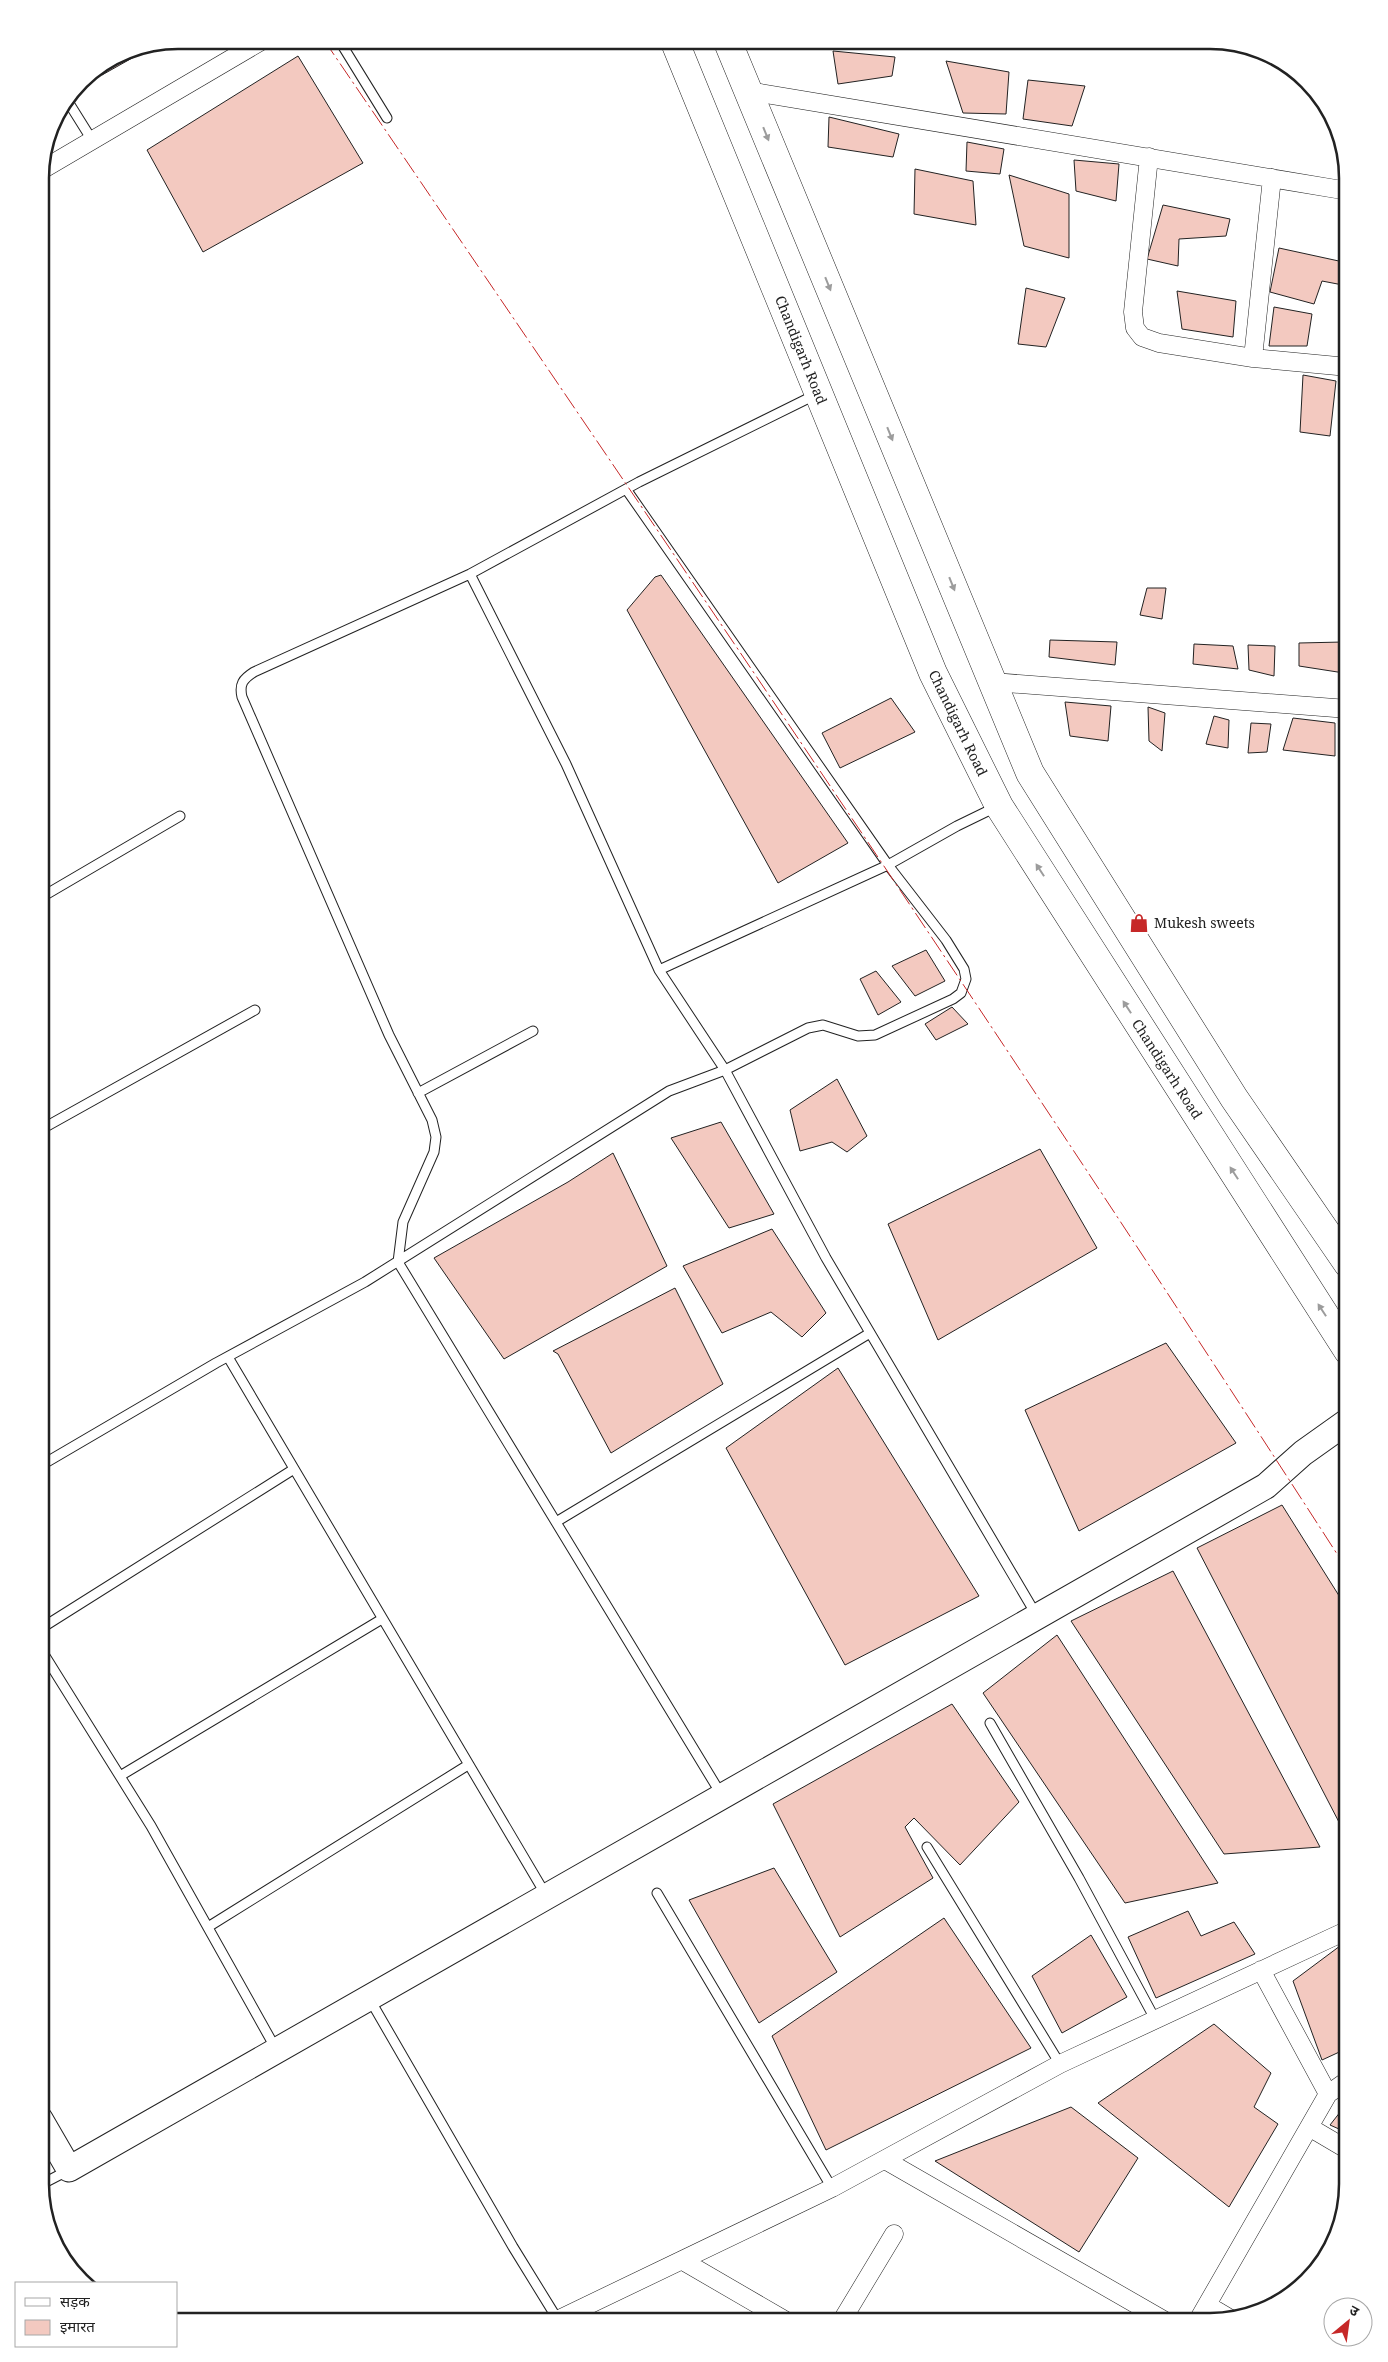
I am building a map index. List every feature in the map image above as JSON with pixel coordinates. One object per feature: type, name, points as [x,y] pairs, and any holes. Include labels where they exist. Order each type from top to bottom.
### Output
[{"type":"main road","name":"Chandigarh Road","points":[[678,49],[934,672],[998,806],[1339,1337]]},
{"type":"main road","points":[[731,49],[1030,773],[1234,1098],[1339,1251]]},
{"type":"street","points":[[49,165],[248,49]]},
{"type":"street","points":[[748,91],[1339,189]]},
{"type":"street","points":[[1149,157],[1133,312],[1135,328],[1142,337],[1159,343],[1253,358],[1339,367]]},
{"type":"street","points":[[1253,358],[1272,178]]},
{"type":"street","points":[[992,682],[1339,708]]},
{"type":"street","points":[[49,2135],[69,2169],[1266,1486],[1303,1453],[1339,1427]]},
{"type":"street","points":[[572,2313],[832,2188],[1060,2064],[1339,1934]]},
{"type":"street","points":[[1261,1970],[1328,2094]]},
{"type":"street","points":[[1202,2313],[1328,2094],[1339,2086]]},
{"type":"street","points":[[1309,2127],[1339,2145]]},
{"type":"street","points":[[885,2160],[1151,2313]]},
{"type":"street","points":[[846,2313],[894,2234]]},
{"type":"street","points":[[683,2261],[773,2313]]},
{"type":"street","points":[[1207,2305],[1220,2313]]},
{"type":"lane","points":[[345,49],[388,118]]},
{"type":"lane","points":[[71,106],[92,140]]},
{"type":"lane","points":[[722,1796],[398,1262],[404,1222],[434,1152],[436,1137],[432,1120],[389,1036],[242,697],[241,684],[254,672],[470,574],[626,489],[819,393]]},
{"type":"lane","points":[[49,1461],[228,1357],[398,1262],[669,1091],[725,1070],[808,1028],[823,1026],[858,1036],[875,1035],[953,999],[960,993],[966,979],[964,969],[946,940],[888,865],[626,489]]},
{"type":"lane","points":[[470,574],[566,764],[659,970],[725,1070],[826,1258],[1038,1616]]},
{"type":"lane","points":[[659,970],[888,865],[957,826],[998,806]]},
{"type":"lane","points":[[49,893],[180,816]]},
{"type":"lane","points":[[49,1125],[255,1010]]},
{"type":"lane","points":[[418,1092],[533,1031]]},
{"type":"lane","points":[[556,1522],[870,1333]]},
{"type":"lane","points":[[228,1357],[547,1896]]},
{"type":"lane","points":[[49,1623],[294,1469]]},
{"type":"lane","points":[[120,1776],[382,1619]]},
{"type":"lane","points":[[49,1662],[151,1826],[277,2050]]},
{"type":"lane","points":[[990,1723],[1079,1878],[1155,2019]]},
{"type":"lane","points":[[208,1927],[468,1765]]},
{"type":"lane","points":[[926,1847],[1060,2064]]},
{"type":"lane","points":[[657,1893],[832,2188]]},
{"type":"lane","points":[[369,1998],[550,2313]]},
{"type":"lane","points":[[49,2180],[69,2169]]},
{"type":"building","points":[[833,51],[895,57],[892,76],[838,84]]},
{"type":"building","points":[[135,56],[102,75],[101,74],[113,66]]},
{"type":"building","points":[[298,56],[363,163],[203,252],[147,150]]},
{"type":"building","points":[[946,61],[1009,72],[1006,114],[963,113]]},
{"type":"building","points":[[1028,80],[1085,86],[1072,126],[1023,119]]},
{"type":"building","points":[[829,117],[899,134],[893,157],[828,147]]},
{"type":"building","points":[[967,142],[1004,149],[1000,174],[966,171]]},
{"type":"building","points":[[1074,160],[1119,164],[1116,201],[1076,191]]},
{"type":"building","points":[[915,169],[973,181],[976,225],[914,214]]},
{"type":"building","points":[[1009,175],[1069,194],[1069,258],[1024,246]]},
{"type":"building","points":[[1163,205],[1230,219],[1226,236],[1179,239],[1178,266],[1147,259]]},
{"type":"building","points":[[1279,248],[1339,261],[1339,284],[1322,281],[1314,304],[1270,292]]},
{"type":"building","points":[[1026,288],[1065,298],[1046,347],[1018,344]]},
{"type":"building","points":[[1177,291],[1236,301],[1233,337],[1182,329]]},
{"type":"building","points":[[1274,307],[1312,314],[1307,346],[1269,346]]},
{"type":"building","points":[[1303,375],[1336,381],[1330,436],[1300,432]]},
{"type":"building","points":[[661,575],[848,843],[778,883],[627,610],[655,577]]},
{"type":"building","points":[[1147,588],[1166,588],[1162,619],[1140,615]]},
{"type":"building","points":[[1050,640],[1117,642],[1115,665],[1049,657]]},
{"type":"building","points":[[1339,642],[1339,672],[1299,666],[1299,643]]},
{"type":"building","points":[[1194,644],[1233,646],[1238,669],[1193,664]]},
{"type":"building","points":[[1248,645],[1275,646],[1274,676],[1249,670]]},
{"type":"building","points":[[891,698],[915,732],[840,768],[822,733]]},
{"type":"building","points":[[1065,702],[1111,706],[1108,741],[1070,736]]},
{"type":"building","points":[[1148,707],[1165,713],[1162,751],[1149,741]]},
{"type":"building","points":[[1214,716],[1229,720],[1228,748],[1206,744]]},
{"type":"building","points":[[1293,718],[1335,723],[1335,756],[1283,750]]},
{"type":"building","points":[[1251,723],[1271,724],[1267,752],[1248,753]]},
{"type":"building","points":[[926,950],[945,981],[915,996],[892,966]]},
{"type":"building","points":[[876,971],[901,1002],[878,1015],[860,979]]},
{"type":"building","points":[[952,1007],[968,1024],[936,1040],[925,1024]]},
{"type":"building","points":[[837,1079],[867,1136],[847,1152],[832,1142],[800,1151],[790,1110]]},
{"type":"building","points":[[721,1122],[774,1214],[729,1228],[671,1138]]},
{"type":"building","points":[[1040,1149],[1097,1248],[938,1340],[888,1224]]},
{"type":"building","points":[[613,1153],[667,1266],[504,1359],[434,1258],[568,1182]]},
{"type":"building","points":[[772,1229],[826,1313],[802,1337],[771,1312],[722,1333],[683,1266]]},
{"type":"building","points":[[675,1288],[723,1384],[611,1453],[558,1354],[553,1351]]},
{"type":"building","points":[[1166,1343],[1236,1443],[1079,1531],[1025,1410]]},
{"type":"building","points":[[838,1368],[979,1596],[845,1665],[726,1448]]},
{"type":"building","points":[[1282,1505],[1339,1596],[1339,1822],[1197,1548]]},
{"type":"building","points":[[1173,1571],[1320,1847],[1224,1854],[1071,1621]]},
{"type":"building","points":[[1057,1635],[1218,1883],[1125,1903],[983,1693]]},
{"type":"building","points":[[952,1704],[1019,1802],[960,1865],[914,1818],[905,1827],[933,1878],[840,1937],[773,1804]]},
{"type":"building","points":[[774,1868],[837,1972],[759,2023],[689,1900]]},
{"type":"building","points":[[1188,1911],[1201,1936],[1234,1922],[1255,1954],[1156,1998],[1128,1937]]},
{"type":"building","points":[[944,1918],[1031,2048],[826,2150],[772,2036]]},
{"type":"building","points":[[1091,1935],[1127,1997],[1062,2033],[1032,1976]]},
{"type":"building","points":[[1339,1947],[1339,2052],[1322,2060],[1293,1981]]},
{"type":"building","points":[[1214,2024],[1271,2073],[1254,2107],[1278,2124],[1229,2207],[1098,2103]]},
{"type":"building","points":[[1071,2107],[1138,2158],[1079,2252],[935,2161]]},
{"type":"building","points":[[1339,2114],[1339,2129],[1330,2125]]},
{"type":"power","points":[[330,49],[841,802],[1097,1186],[1339,1557]]},
{"type":"place","name":"Mukesh sweets","points":[[1139,923]]}]
